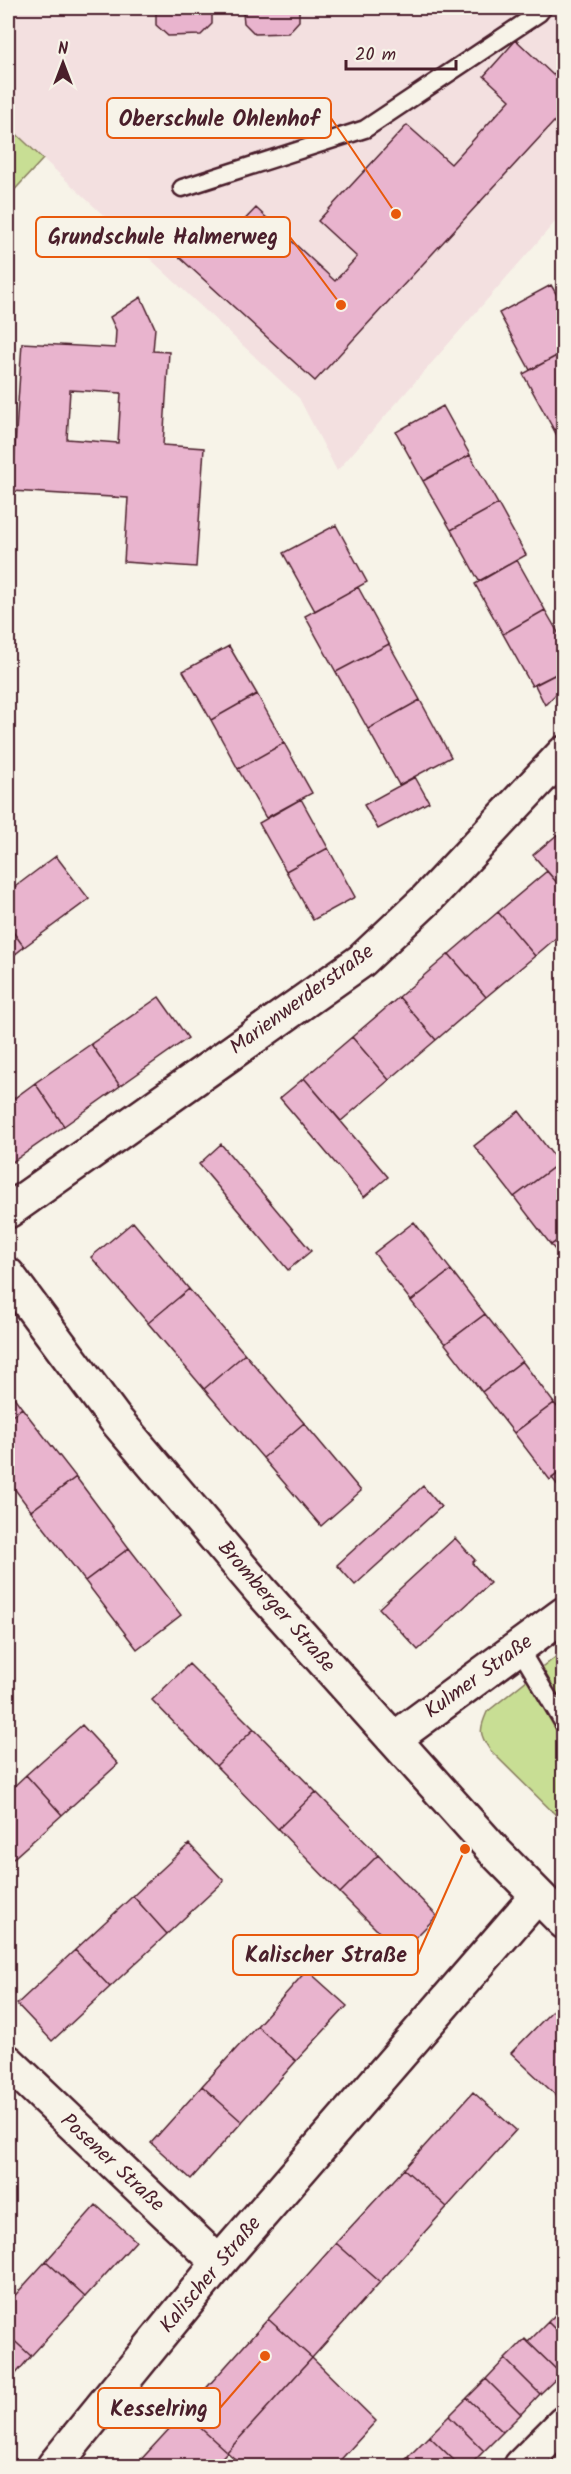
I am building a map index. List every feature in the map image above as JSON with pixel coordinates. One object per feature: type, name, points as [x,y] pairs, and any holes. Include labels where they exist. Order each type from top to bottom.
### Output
[{"type":"street","name":"Marienwerderstraße","points":[[8,1211],[361,961],[426,900],[564,753]]},
{"type":"street","name":"Bromberger Straße","points":[[8,1275],[115,1419],[260,1590],[537,1896],[564,1922]]},
{"type":"street","name":"Kulmer Straße","points":[[394,1739],[564,1614]]},
{"type":"street","name":"Kalischer Straße","points":[[54,2466],[219,2263],[537,1896]]},
{"type":"street","name":"Posener Straße","points":[[8,2062],[28,2084],[219,2263]]},
{"type":"street","points":[[521,2466],[564,2423]]},
{"type":"lane","points":[[182,188],[365,129],[543,8]]},
{"type":"lane","points":[[519,1648],[564,1724]]},
{"type":"shaded area","points":[[8,8],[563,8],[563,213],[337,471],[299,398],[8,126]]},
{"type":"green space","points":[[8,126],[43,159],[8,197]]},
{"type":"green space","points":[[563,1651],[563,1822],[490,1750],[481,1732],[487,1712]]},
{"type":"building","points":[[156,8],[299,8],[299,21],[288,33],[255,34],[244,23],[243,13],[212,14],[212,24],[201,35],[168,36],[156,25]]},
{"type":"building","points":[[516,40],[553,75],[564,63],[564,111],[315,381],[178,256],[210,222],[227,238],[256,208],[335,281],[357,257],[318,221],[407,125],[451,164],[510,100],[484,76]]},
{"type":"building","points":[[551,285],[564,307],[564,352],[530,370],[499,313]]},
{"type":"building","points":[[141,297],[155,328],[153,351],[169,352],[163,445],[204,448],[196,567],[124,562],[128,498],[12,491],[22,343],[115,348],[116,330],[110,317]],"holes":[[[70,390],[121,393],[118,443],[67,439]]]},
{"type":"building","points":[[564,352],[564,425],[554,430],[523,374]]},
{"type":"building","points":[[443,406],[470,455],[423,481],[396,432]]},
{"type":"building","points":[[564,425],[564,448],[554,430]]},
{"type":"building","points":[[470,455],[498,504],[451,530],[423,481]]},
{"type":"building","points":[[498,504],[526,555],[479,581],[451,530]]},
{"type":"building","points":[[336,525],[367,582],[315,611],[283,553]]},
{"type":"building","points":[[517,560],[545,610],[503,634],[475,584]]},
{"type":"building","points":[[358,587],[389,644],[336,672],[305,616]]},
{"type":"building","points":[[545,610],[564,643],[564,670],[532,686],[503,634]]},
{"type":"building","points":[[389,644],[420,700],[368,729],[336,672]]},
{"type":"building","points":[[229,646],[257,694],[211,720],[183,671]]},
{"type":"building","points":[[564,670],[564,686],[545,705],[535,685]]},
{"type":"building","points":[[257,694],[284,743],[238,769],[211,720]]},
{"type":"building","points":[[420,700],[451,757],[399,785],[368,729]]},
{"type":"building","points":[[284,743],[312,793],[266,818],[238,769]]},
{"type":"building","points":[[415,777],[429,802],[378,829],[364,805]]},
{"type":"building","points":[[301,799],[328,848],[286,871],[259,823]]},
{"type":"building","points":[[558,834],[564,840],[564,891],[533,855]]},
{"type":"building","points":[[328,848],[355,897],[313,920],[286,871]]},
{"type":"building","points":[[56,856],[89,899],[24,947],[8,925],[8,892]]},
{"type":"building","points":[[547,871],[564,891],[564,931],[535,956],[498,912]]},
{"type":"building","points":[[498,912],[535,956],[486,997],[449,954]]},
{"type":"building","points":[[8,925],[24,947],[8,960]]},
{"type":"building","points":[[449,954],[486,997],[436,1040],[399,997]]},
{"type":"building","points":[[159,997],[188,1038],[120,1086],[91,1044]]},
{"type":"building","points":[[399,997],[436,1040],[389,1080],[352,1037]]},
{"type":"building","points":[[352,1037],[389,1080],[341,1121],[304,1078]]},
{"type":"building","points":[[91,1044],[120,1086],[64,1126],[35,1083]]},
{"type":"building","points":[[304,1078],[388,1177],[364,1197],[280,1098]]},
{"type":"building","points":[[35,1083],[64,1126],[8,1165],[8,1103]]},
{"type":"building","points":[[519,1111],[559,1163],[514,1197],[474,1146]]},
{"type":"building","points":[[221,1144],[311,1251],[288,1270],[199,1164]]},
{"type":"building","points":[[559,1163],[564,1169],[564,1236],[551,1245],[514,1197]]},
{"type":"building","points":[[133,1222],[189,1289],[148,1323],[91,1257]]},
{"type":"building","points":[[414,1222],[451,1270],[411,1301],[374,1253]]},
{"type":"building","points":[[564,1236],[564,1261],[551,1245]]},
{"type":"building","points":[[451,1270],[485,1314],[445,1344],[411,1301]]},
{"type":"building","points":[[189,1289],[245,1354],[204,1389],[148,1323]]},
{"type":"building","points":[[485,1314],[522,1361],[482,1392],[445,1344]]},
{"type":"building","points":[[245,1354],[304,1423],[263,1458],[204,1389]]},
{"type":"building","points":[[522,1361],[554,1403],[514,1433],[482,1392]]},
{"type":"building","points":[[8,1389],[22,1408],[8,1419]]},
{"type":"building","points":[[554,1403],[564,1415],[564,1469],[550,1480],[514,1433]]},
{"type":"building","points":[[22,1408],[76,1477],[31,1511],[8,1480],[8,1419]]},
{"type":"building","points":[[304,1423],[361,1491],[321,1526],[263,1458]]},
{"type":"building","points":[[564,1469],[564,1493],[552,1478]]},
{"type":"building","points":[[76,1477],[129,1548],[85,1581],[31,1511]]},
{"type":"building","points":[[423,1486],[441,1507],[355,1585],[337,1565]]},
{"type":"building","points":[[455,1538],[475,1560],[472,1563],[490,1583],[418,1650],[379,1608]]},
{"type":"building","points":[[129,1548],[181,1615],[137,1649],[85,1581]]},
{"type":"building","points":[[189,1664],[254,1729],[216,1766],[152,1700]]},
{"type":"building","points":[[82,1725],[118,1764],[62,1815],[26,1775]]},
{"type":"building","points":[[254,1729],[316,1792],[278,1829],[216,1766]]},
{"type":"building","points":[[26,1775],[62,1815],[8,1863],[8,1792]]},
{"type":"building","points":[[316,1792],[378,1855],[340,1893],[278,1829]]},
{"type":"building","points":[[189,1844],[224,1881],[167,1934],[133,1896]]},
{"type":"building","points":[[378,1855],[437,1916],[400,1953],[340,1893]]},
{"type":"building","points":[[133,1896],[167,1934],[110,1987],[75,1950]]},
{"type":"building","points":[[75,1950],[110,1987],[52,2041],[17,2004]]},
{"type":"building","points":[[307,1970],[347,2006],[296,2061],[257,2026]]},
{"type":"building","points":[[554,2009],[564,2019],[564,2103],[511,2053]]},
{"type":"building","points":[[257,2026],[296,2061],[242,2122],[202,2086]]},
{"type":"building","points":[[202,2086],[242,2122],[191,2179],[151,2143]]},
{"type":"building","points":[[473,2092],[516,2130],[447,2207],[404,2169]]},
{"type":"building","points":[[404,2169],[447,2207],[380,2282],[336,2243]]},
{"type":"building","points":[[96,2205],[136,2241],[85,2297],[46,2261]]},
{"type":"building","points":[[336,2243],[380,2282],[312,2358],[268,2319]]},
{"type":"building","points":[[46,2261],[85,2297],[31,2356],[8,2335],[8,2303]]},
{"type":"building","points":[[564,2306],[564,2338],[548,2322]]},
{"type":"building","points":[[268,2319],[312,2358],[227,2452],[184,2413]]},
{"type":"building","points":[[548,2322],[564,2338],[564,2377],[528,2342]]},
{"type":"building","points":[[8,2335],[31,2356],[8,2383]]},
{"type":"building","points":[[525,2339],[561,2374],[540,2394],[505,2359]]},
{"type":"building","points":[[312,2358],[376,2421],[335,2466],[243,2466],[227,2452]]},
{"type":"building","points":[[505,2359],[540,2394],[521,2414],[486,2379]]},
{"type":"building","points":[[486,2379],[521,2414],[503,2432],[467,2398]]},
{"type":"building","points":[[467,2398],[503,2432],[484,2451],[449,2416]]},
{"type":"building","points":[[184,2413],[227,2452],[214,2466],[135,2466]]},
{"type":"building","points":[[449,2416],[484,2451],[469,2466],[460,2466],[429,2436]]},
{"type":"building","points":[[429,2436],[460,2466],[417,2466],[408,2457]]},
{"type":"building","points":[[408,2457],[417,2466],[399,2466]]},
{"type":"place","name":"Oberschule Ohlenhof","points":[[396,214]]},
{"type":"place","name":"Grundschule Halmerweg","points":[[341,305]]},
{"type":"place","name":"Kalischer Straße","points":[[465,1849]]},
{"type":"place","name":"Kesselring","points":[[265,2356]]}]
